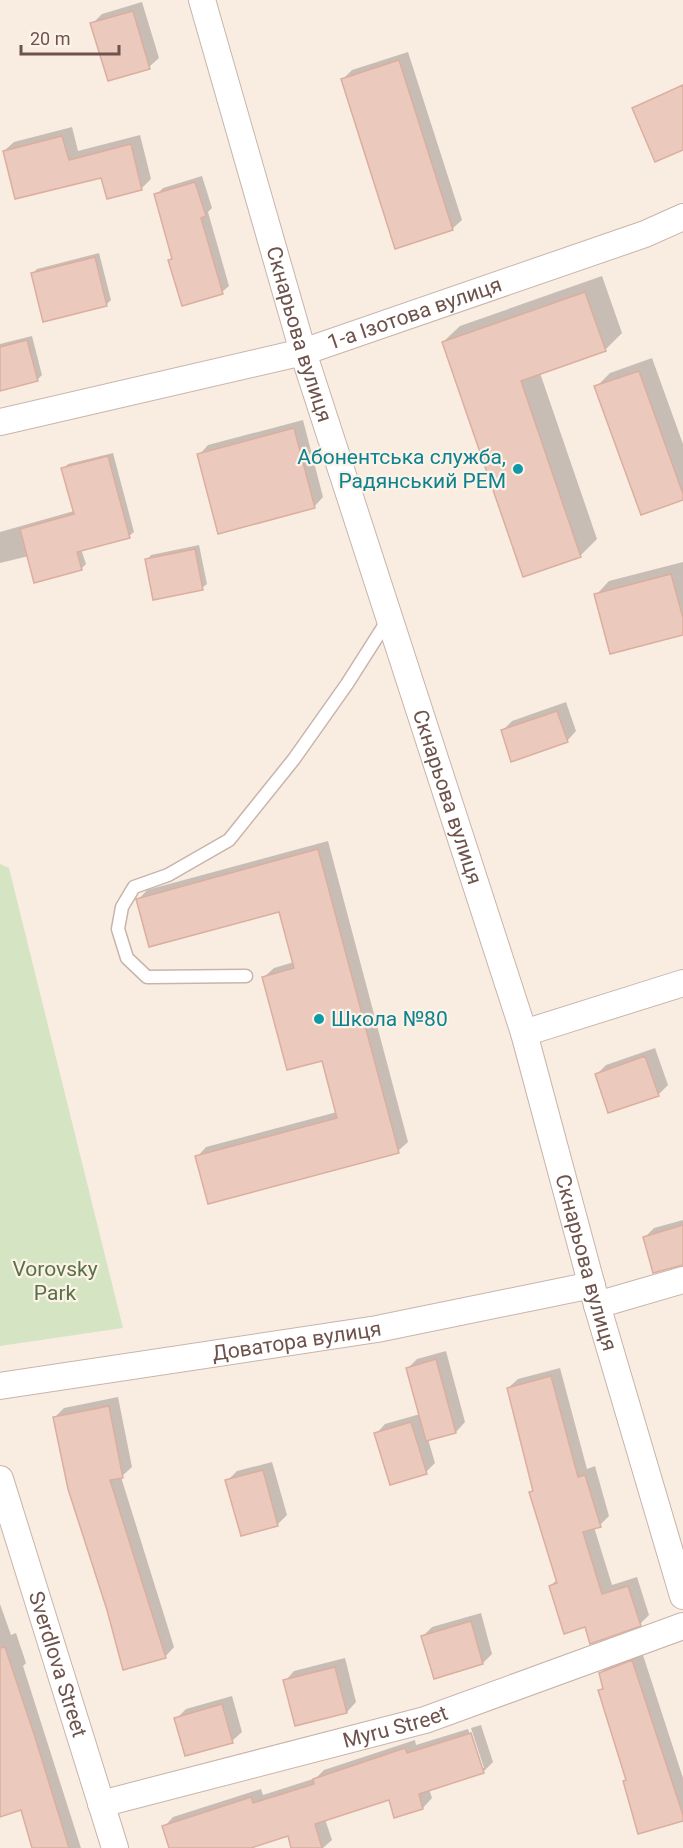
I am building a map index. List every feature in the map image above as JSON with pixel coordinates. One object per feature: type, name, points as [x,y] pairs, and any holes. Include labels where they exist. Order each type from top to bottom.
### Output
[{"type":"street","name":"Скнарьова вулиця","points":[[202,0],[303,352],[524,1033],[595,1295],[683,1596]]},
{"type":"street","name":"1-а Ізотова вулиця","points":[[0,422],[303,352],[645,234],[683,217]]},
{"type":"street","points":[[524,1033],[683,983]]},
{"type":"street","name":"Доватора вулиця","points":[[0,1386],[683,1280]]},
{"type":"street","name":"Sverdlova Street","points":[[0,1479],[115,1848]]},
{"type":"street","name":"Myru Street","points":[[101,1804],[425,1720],[683,1626]]},
{"type":"lane","points":[[246,976],[147,977],[128,958],[117,929],[122,907],[134,887],[168,874],[229,840],[294,759],[347,684],[389,617]]},
{"type":"green space","name":"Vorovsky Park","points":[[0,864],[9,868],[123,1328],[0,1346]]},
{"type":"building","points":[[133,11],[150,69],[108,81],[90,23]]},
{"type":"building","points":[[399,60],[453,230],[395,249],[341,79]]},
{"type":"building","points":[[683,85],[683,150],[655,162],[632,108]]},
{"type":"building","points":[[62,136],[69,160],[131,144],[142,190],[107,199],[101,178],[15,199],[3,151]]},
{"type":"building","points":[[195,182],[206,216],[201,218],[223,294],[182,306],[168,260],[172,259],[154,194]]},
{"type":"building","points":[[95,257],[107,306],[43,322],[31,273]]},
{"type":"building","name":"Абонентська служба, Радянський РЕМ","points":[[585,292],[606,351],[521,381],[581,557],[523,577],[442,342]]},
{"type":"building","points":[[27,340],[38,381],[0,391],[0,347]]},
{"type":"building","points":[[639,371],[683,494],[683,500],[641,515],[594,386]]},
{"type":"building","points":[[294,428],[315,508],[218,534],[197,454]]},
{"type":"building","points":[[108,456],[130,538],[77,552],[82,570],[34,583],[20,529],[74,514],[61,468]]},
{"type":"building","points":[[195,549],[203,590],[153,600],[145,559]]},
{"type":"building","points":[[671,574],[683,618],[683,635],[610,654],[594,594]]},
{"type":"building","points":[[557,711],[568,742],[511,762],[501,730]]},
{"type":"building","name":"Школа №80","points":[[318,849],[399,1153],[208,1204],[195,1156],[337,1118],[322,1061],[287,1070],[262,977],[294,968],[279,912],[149,947],[136,899]]},
{"type":"building","points":[[645,1056],[659,1096],[608,1113],[595,1074]]},
{"type":"building","points":[[683,1225],[683,1265],[653,1273],[643,1237]]},
{"type":"building","points":[[436,1359],[456,1433],[426,1441],[406,1368]]},
{"type":"building","points":[[551,1376],[578,1477],[585,1475],[601,1527],[583,1532],[602,1594],[628,1586],[641,1626],[590,1644],[585,1627],[564,1634],[549,1586],[557,1583],[529,1492],[533,1491],[507,1388]]},
{"type":"building","points":[[109,1406],[123,1478],[110,1480],[166,1658],[123,1670],[107,1610],[68,1489],[53,1417]]},
{"type":"building","points":[[411,1422],[427,1474],[390,1485],[374,1433]]},
{"type":"building","points":[[263,1470],[278,1526],[241,1536],[225,1480]]},
{"type":"building","points":[[471,1621],[483,1664],[434,1679],[421,1636]]},
{"type":"building","points":[[5,1647],[69,1848],[32,1848],[21,1810],[0,1817],[0,1648]]},
{"type":"building","points":[[632,1660],[683,1815],[683,1821],[638,1834],[623,1781],[626,1780],[598,1690],[603,1689],[599,1673]]},
{"type":"building","points":[[335,1667],[347,1713],[295,1726],[283,1680]]},
{"type":"building","points":[[222,1704],[233,1743],[185,1756],[174,1718]]},
{"type":"building","points":[[471,1733],[484,1773],[419,1794],[423,1809],[394,1818],[389,1800],[315,1824],[322,1848],[291,1848],[288,1836],[251,1848],[169,1848],[162,1826],[251,1797],[253,1803],[314,1784],[313,1779],[405,1748],[407,1753]]},
{"type":"place","name":"Абонентська служба, Радянський РЕМ","points":[[518,469]]},
{"type":"place","name":"Школа №80","points":[[319,1019]]}]
